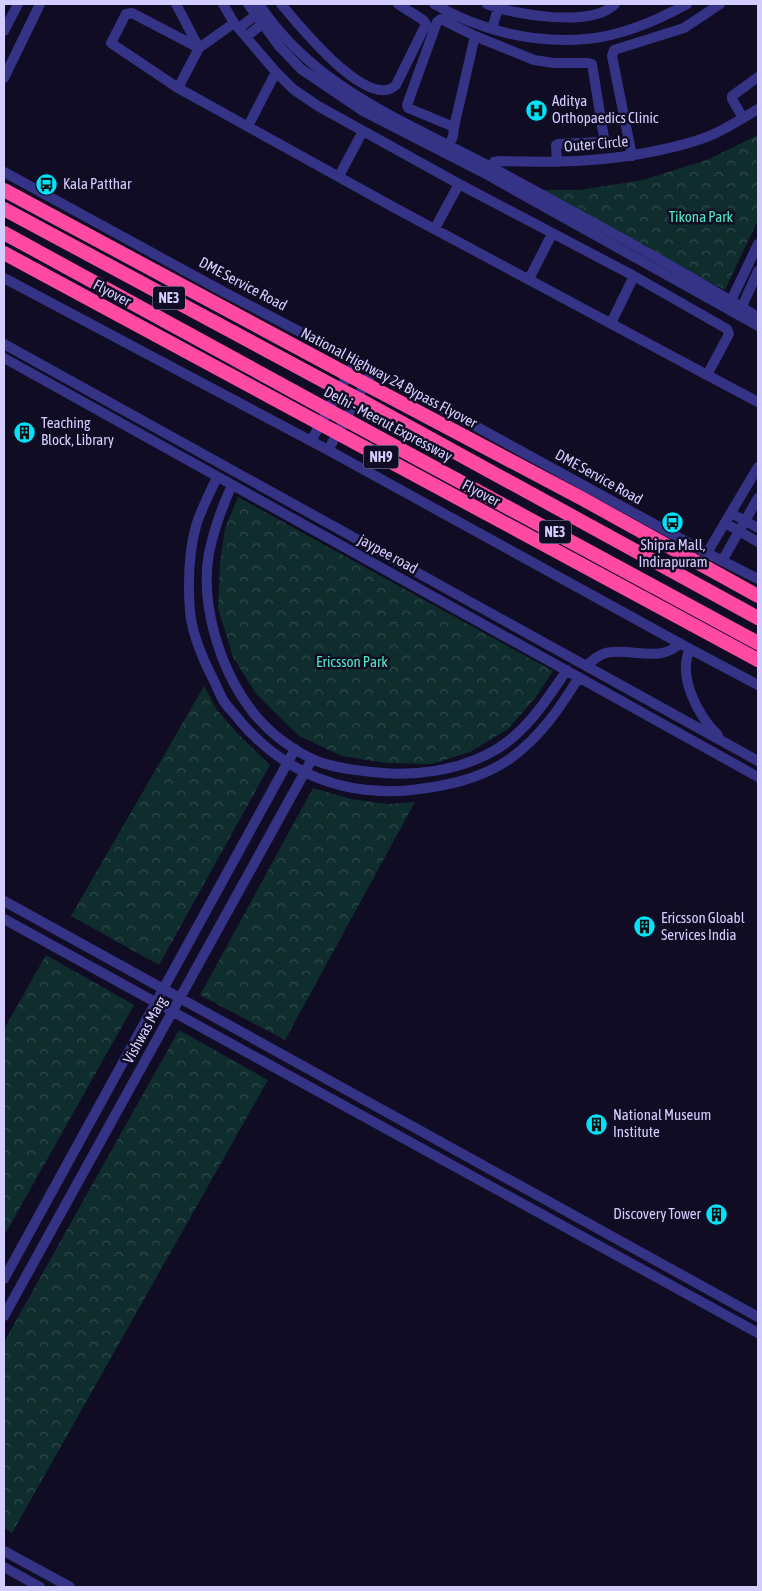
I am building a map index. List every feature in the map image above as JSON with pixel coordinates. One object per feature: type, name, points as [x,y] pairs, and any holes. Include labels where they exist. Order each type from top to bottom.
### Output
[{"type":"highway","name":"National Highway 24 Bypass Flyover","points":[[4,190],[581,498],[758,596]]},
{"type":"highway","name":"Delhi - Meerut Expressway","points":[[4,210],[360,400],[758,618]]},
{"type":"highway","name":"Delhi - Meerut Expressway","points":[[4,233],[758,643]]},
{"type":"highway","name":"Flyover","points":[[4,253],[758,660]]},
{"type":"street","points":[[4,31],[18,4]]},
{"type":"street","points":[[4,78],[40,4]]},
{"type":"street","points":[[176,4],[199,48]]},
{"type":"street","points":[[223,4],[236,25],[276,72],[293,89],[318,106],[459,184],[634,276],[727,329],[729,334],[707,374]]},
{"type":"street","points":[[248,4],[262,14],[306,59],[326,76],[365,102],[449,146],[487,170],[729,305],[758,317]]},
{"type":"street","points":[[280,4],[345,73],[370,88],[386,91],[396,85],[426,24],[423,20],[398,4]]},
{"type":"street","points":[[434,4],[454,15],[492,29],[521,36],[585,39],[617,33],[646,24],[687,4]]},
{"type":"street","points":[[486,4],[538,17],[592,14],[605,10],[615,4]]},
{"type":"street","points":[[632,156],[613,53],[616,49],[684,28],[720,4]]},
{"type":"street","points":[[492,29],[498,8]]},
{"type":"street","points":[[674,11],[684,28]]},
{"type":"street","points":[[199,48],[132,13],[126,14],[111,43],[178,88],[395,208],[758,402]]},
{"type":"street","points":[[178,88],[199,48],[236,25],[262,14]]},
{"type":"street","points":[[246,37],[262,14]]},
{"type":"street","points":[[262,14],[292,60],[321,84],[363,111],[487,170]]},
{"type":"street","points":[[454,127],[408,108],[408,100],[439,20],[534,60],[592,64],[604,138],[600,142],[558,144],[556,145],[556,162]]},
{"type":"street","points":[[449,146],[453,136],[475,36]]},
{"type":"street","points":[[248,126],[276,72]]},
{"type":"street","points":[[743,118],[732,96],[758,77]]},
{"type":"street","name":"Outer Circle","points":[[487,170],[499,161],[581,162],[632,156],[690,143],[718,132],[758,109]]},
{"type":"street","points":[[339,176],[363,131]]},
{"type":"street","name":"DME Service Road","points":[[4,172],[758,579]]},
{"type":"street","points":[[435,228],[459,184]]},
{"type":"street","points":[[529,279],[552,234]]},
{"type":"street","points":[[729,305],[758,244]]},
{"type":"street","points":[[740,310],[758,271]]},
{"type":"street","points":[[611,323],[634,276]]},
{"type":"street","points":[[4,278],[328,450],[685,646],[758,684]]},
{"type":"street","points":[[740,310],[758,326]]},
{"type":"street","points":[[4,344],[758,761]]},
{"type":"street","points":[[14,364],[20,353]]},
{"type":"street","name":"jaypee road","points":[[4,358],[758,776]]},
{"type":"street","points":[[311,441],[356,361]]},
{"type":"street","points":[[328,450],[373,370]]},
{"type":"street","points":[[707,553],[758,467]]},
{"type":"street","points":[[217,477],[196,526],[190,569],[190,614],[203,659],[224,702],[255,738],[304,773],[334,785],[390,792],[440,786],[476,777],[510,759],[534,739],[555,714],[579,677]]},
{"type":"street","points":[[232,485],[218,518],[209,554],[207,596],[216,640],[230,675],[250,708],[277,736],[312,759],[348,769],[394,775],[436,771],[467,762],[497,749],[520,731],[540,710],[567,670]]},
{"type":"street","points":[[722,561],[758,498]]},
{"type":"street","points":[[731,513],[758,528]]},
{"type":"street","points":[[725,523],[758,542]]},
{"type":"street","points":[[407,582],[413,570]]},
{"type":"street","points":[[586,666],[599,656],[612,652],[640,654],[667,652],[685,646]]},
{"type":"street","points":[[685,646],[685,669],[690,690],[708,725],[731,746]]},
{"type":"street","name":"Vishwas Marg","points":[[4,1279],[296,749]]},
{"type":"street","name":"Vishwas Marg","points":[[4,1316],[312,759]]},
{"type":"street","points":[[4,901],[758,1317]]},
{"type":"street","points":[[4,918],[758,1333]]},
{"type":"street","points":[[4,1551],[70,1587]]},
{"type":"street","points":[[4,1568],[40,1587]]},
{"type":"green space","name":"Tikona Park","points":[[758,135],[758,220],[725,290],[530,190],[579,190],[643,180],[709,159]]},
{"type":"green space","name":"Ericsson Park","points":[[238,497],[553,671],[536,697],[508,729],[470,752],[432,764],[385,763],[342,756],[299,736],[256,694],[233,657],[218,608],[220,563],[225,528]]},
{"type":"green space","points":[[204,686],[217,710],[239,735],[270,765],[159,965],[71,916]]},
{"type":"green space","points":[[313,788],[351,799],[388,804],[415,802],[285,1040],[200,995]]},
{"type":"green space","points":[[46,955],[134,1005],[4,1236],[4,1029]]},
{"type":"green space","points":[[179,1030],[268,1080],[12,1533],[4,1528],[4,1342]]},
{"type":"place","name":"Aditya Orthopaedics Clinic","points":[[536,110]]},
{"type":"place","name":"Kala Patthar","points":[[47,184]]},
{"type":"place","name":"Teaching Block, Library","points":[[25,432]]},
{"type":"place","name":"Shipra Mall, Indirapuram","points":[[673,522]]},
{"type":"place","name":"Ericsson Gloabl Services India","points":[[645,927]]},
{"type":"place","name":"National Museum Institute","points":[[597,1124]]},
{"type":"place","name":"Discovery Tower","points":[[717,1214]]}]
